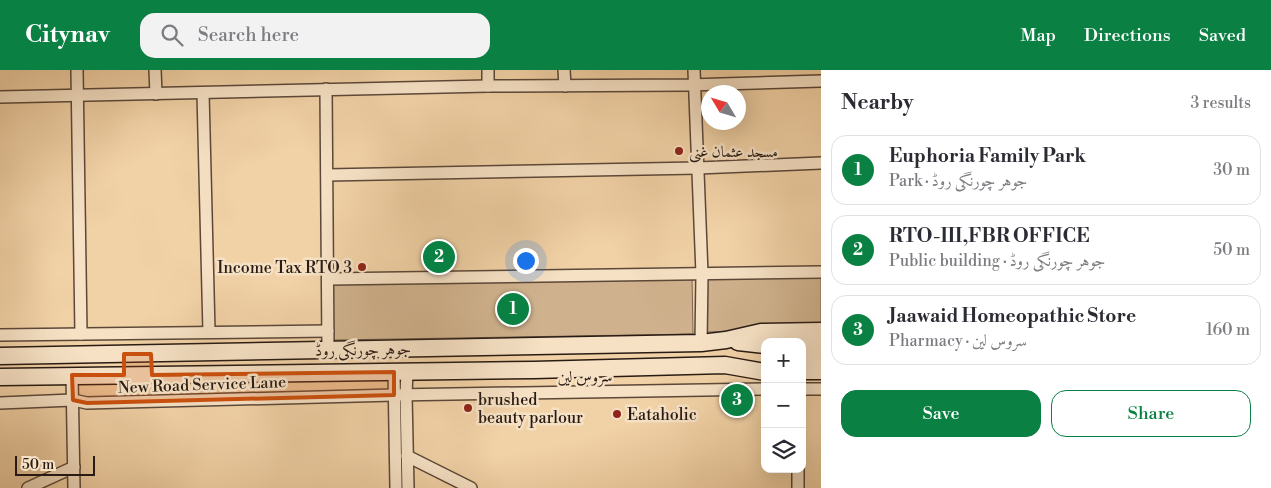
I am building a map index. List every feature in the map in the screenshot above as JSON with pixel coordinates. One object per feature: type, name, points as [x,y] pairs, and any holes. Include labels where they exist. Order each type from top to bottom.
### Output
[{"type":"main road","name":"جوہر چورنگی روڈ","points":[[0,356],[701,343],[726,340],[761,332],[821,331]]},
{"type":"main road","name":"جوہر چورنگی روڈ","points":[[726,340],[761,344]]},
{"type":"main road","points":[[806,344],[821,344]]},
{"type":"main road","points":[[124,354],[124,375]]},
{"type":"main road","points":[[151,354],[152,375]]},
{"type":"main road","points":[[806,359],[821,359]]},
{"type":"main road","name":"جوہر چورنگی روڈ","points":[[0,376],[534,370],[725,365],[761,360]]},
{"type":"main road","name":"جوہر چورنگی روڈ","points":[[725,365],[761,371]]},
{"type":"main road","points":[[806,371],[821,371]]},
{"type":"street","points":[[77,70],[82,334]]},
{"type":"street","points":[[155,70],[156,94]]},
{"type":"street","points":[[488,70],[488,86]]},
{"type":"street","points":[[564,70],[565,86]]},
{"type":"street","points":[[694,70],[702,274],[701,343]]},
{"type":"street","points":[[0,97],[326,89],[695,85],[821,81]]},
{"type":"street","points":[[326,89],[328,350]]},
{"type":"street","points":[[203,93],[209,332]]},
{"type":"street","points":[[327,175],[698,168],[821,163]]},
{"type":"street","points":[[328,278],[821,272]]},
{"type":"street","points":[[0,335],[328,331]]},
{"type":"street","points":[[396,488],[400,371]]},
{"type":"street","points":[[72,375],[74,488]]},
{"type":"street","points":[[806,389],[821,389]]},
{"type":"street","name":"سروس لین","points":[[400,395],[761,390]]},
{"type":"street","points":[[400,395],[407,456],[408,488]]},
{"type":"street","name":"New Road Service Lane","points":[[0,403],[73,400],[87,403],[400,395]]},
{"type":"street","points":[[407,456],[471,488]]},
{"type":"street","points":[[28,488],[74,467]]},
{"type":"street","points":[[798,473],[798,488]]},
{"type":"highlighted area","points":[[124,354],[151,354],[152,375],[394,372],[394,395],[87,403],[73,400],[72,375],[124,375]]},
{"type":"shaded area","points":[[821,276],[821,329],[706,332],[705,279]]},
{"type":"shaded area","points":[[692,277],[693,334],[333,340],[333,284]]},
{"type":"place","name":"مسجد عثمان غنی","points":[[679,151]]},
{"type":"place","name":"RTO-III,FBR OFFICE","points":[[439,257]]},
{"type":"place","name":"Income Tax RTO 3","points":[[362,267]]},
{"type":"place","name":"Euphoria Family Park","points":[[513,309]]},
{"type":"place","name":"Jaawaid Homeopathic Store","points":[[737,400]]},
{"type":"place","name":"brushed beauty parlour","points":[[468,408]]},
{"type":"place","name":"Eataholic","points":[[617,414]]}]
